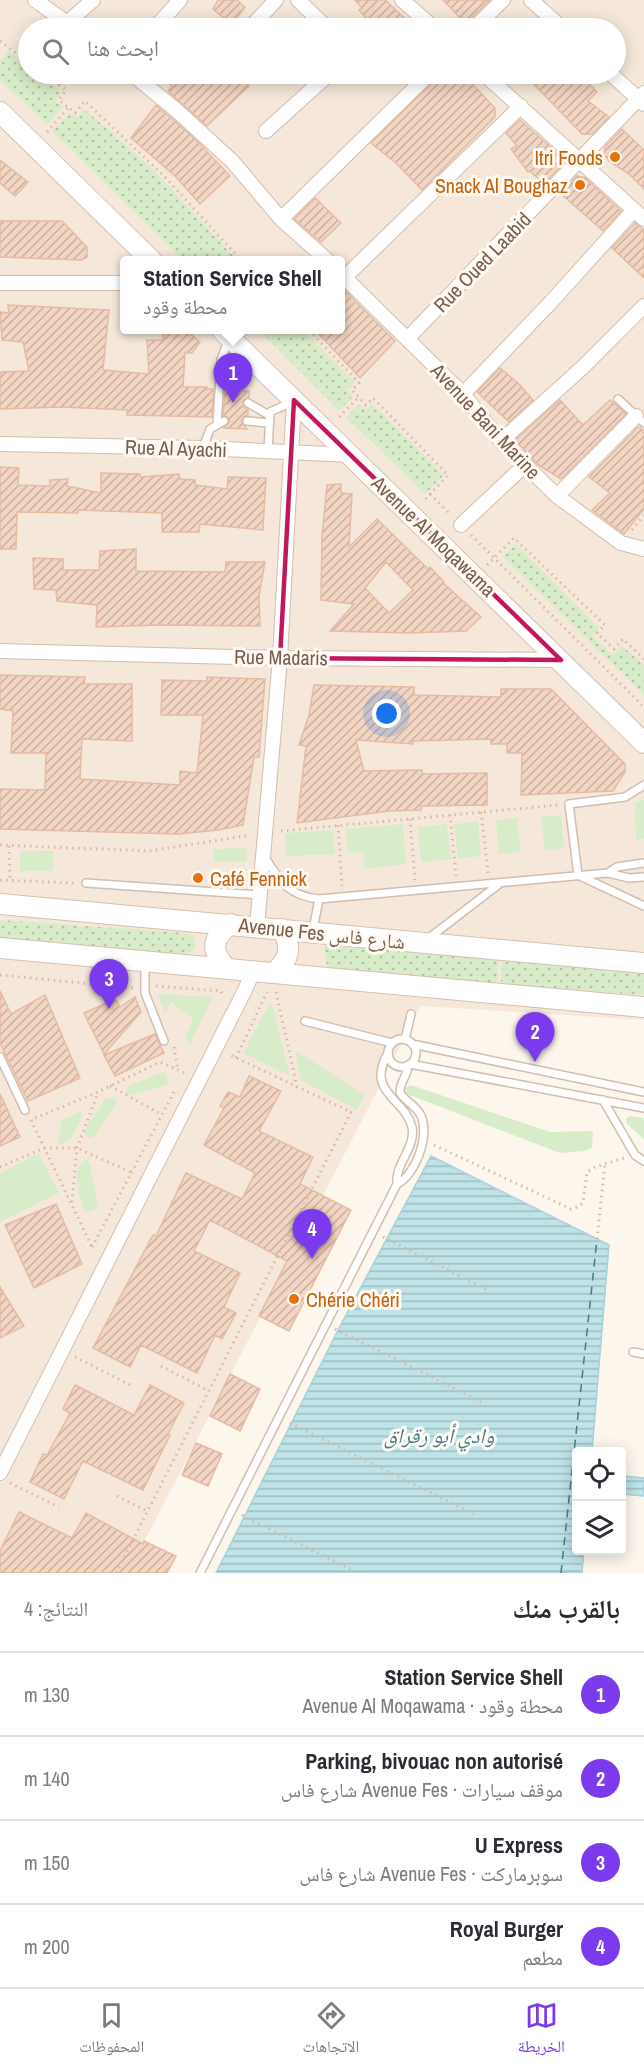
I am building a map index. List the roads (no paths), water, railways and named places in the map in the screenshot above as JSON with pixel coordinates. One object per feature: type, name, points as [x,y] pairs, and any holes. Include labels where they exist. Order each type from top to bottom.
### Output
[{"type":"main road","points":[[0,112],[146,256]]},
{"type":"main road","name":"Avenue Al Moqawama","points":[[227,334],[644,743]]},
{"type":"main road","name":"Avenue Fes شارع فاس","points":[[5,904],[644,963]]},
{"type":"main road","points":[[226,968],[219,960],[215,950],[216,940],[222,930],[231,924]]},
{"type":"main road","points":[[276,982],[289,952],[288,940],[282,929]]},
{"type":"main road","points":[[0,948],[253,971],[276,982],[644,1006]]},
{"type":"street","points":[[35,0],[60,18]]},
{"type":"street","points":[[78,18],[93,0]]},
{"type":"street","points":[[164,18],[180,0]]},
{"type":"street","points":[[259,18],[276,0]]},
{"type":"street","points":[[298,0],[317,18]]},
{"type":"street","points":[[402,0],[423,18]]},
{"type":"street","points":[[484,18],[503,0]]},
{"type":"street","points":[[531,0],[551,18]]},
{"type":"street","points":[[144,84],[232,161],[281,219],[322,256]]},
{"type":"street","points":[[266,131],[317,84]]},
{"type":"street","points":[[281,219],[419,84]]},
{"type":"street","points":[[463,394],[639,214],[496,84]]},
{"type":"street","points":[[624,84],[642,98]]},
{"type":"street","name":"Rue Oued Laabid","points":[[408,338],[580,159],[642,98]]},
{"type":"street","points":[[345,273],[521,106]]},
{"type":"street","name":"Avenue Bani Marine","points":[[345,277],[463,394],[501,441],[557,496],[621,543],[644,549]]},
{"type":"street","points":[[0,283],[120,283]]},
{"type":"street","points":[[501,441],[583,367],[639,321],[644,306]]},
{"type":"street","points":[[257,927],[280,658],[294,400]]},
{"type":"street","points":[[557,496],[640,420]]},
{"type":"street","name":"Rue Al Ayachi","points":[[0,444],[203,448],[351,455]]},
{"type":"street","points":[[461,525],[525,465]]},
{"type":"street","name":"Rue Madaris","points":[[0,651],[280,658],[561,660]]},
{"type":"street","points":[[5,1478],[62,1350],[253,971]]},
{"type":"lane","points":[[203,448],[207,434],[221,422],[220,368],[226,334]]},
{"type":"lane","points":[[220,368],[235,391]]},
{"type":"lane","points":[[618,399],[640,420]]},
{"type":"lane","points":[[268,451],[269,419],[272,410],[294,400]]},
{"type":"lane","points":[[248,403],[269,419]]},
{"type":"lane","points":[[248,421],[269,419]]},
{"type":"lane","points":[[578,875],[569,804],[625,797],[644,785]]},
{"type":"lane","points":[[263,854],[282,883],[290,890],[299,895],[319,899],[578,875],[608,873],[628,878],[644,877]]},
{"type":"lane","points":[[608,873],[617,867],[644,863]]},
{"type":"lane","points":[[578,875],[644,906]]},
{"type":"lane","points":[[86,883],[259,895]]},
{"type":"lane","points":[[423,943],[500,883]]},
{"type":"lane","points":[[313,932],[319,899]]},
{"type":"lane","points":[[145,961],[144,989],[164,1041]]},
{"type":"lane","points":[[388,1053],[391,1062],[395,1065],[404,1067],[413,1061],[416,1052],[409,1042],[411,1014]]},
{"type":"lane","points":[[305,1021],[392,1043],[401,1039],[644,1092]]},
{"type":"lane","points":[[200,1573],[397,1184],[397,1173],[410,1146],[412,1133],[407,1116],[387,1094],[384,1086],[382,1069],[392,1043]]},
{"type":"lane","points":[[0,1057],[26,1110]]},
{"type":"lane","points":[[409,1065],[644,1108]]},
{"type":"lane","points":[[397,1184],[402,1182],[409,1173],[424,1140],[423,1121],[419,1113],[400,1094],[400,1086],[409,1065]]},
{"type":"lane","points":[[603,1100],[635,1155],[644,1161]]},
{"type":"lane","points":[[633,1352],[644,1354]]},
{"type":"water","name":"وادي أبو رقراق","points":[[431,1156],[609,1245],[592,1447],[572,1447],[572,1555],[584,1555],[582,1573],[216,1573],[338,1330]]},
{"type":"water","points":[[626,1476],[644,1478],[644,1496],[626,1494]]},
{"type":"place","name":"Itri Foods","points":[[615,157]]},
{"type":"place","name":"Snack Al Boughaz","points":[[580,185]]},
{"type":"place","name":"Station Service Shell","points":[[233,403]]},
{"type":"place","name":"Café Fennick","points":[[198,878]]},
{"type":"place","name":"U Express","points":[[109,1009]]},
{"type":"place","name":"Parking, bivouac non autorisé","points":[[535,1062]]},
{"type":"place","name":"Royal Burger","points":[[312,1259]]},
{"type":"place","name":"Chérie Chéri","points":[[294,1299]]}]
